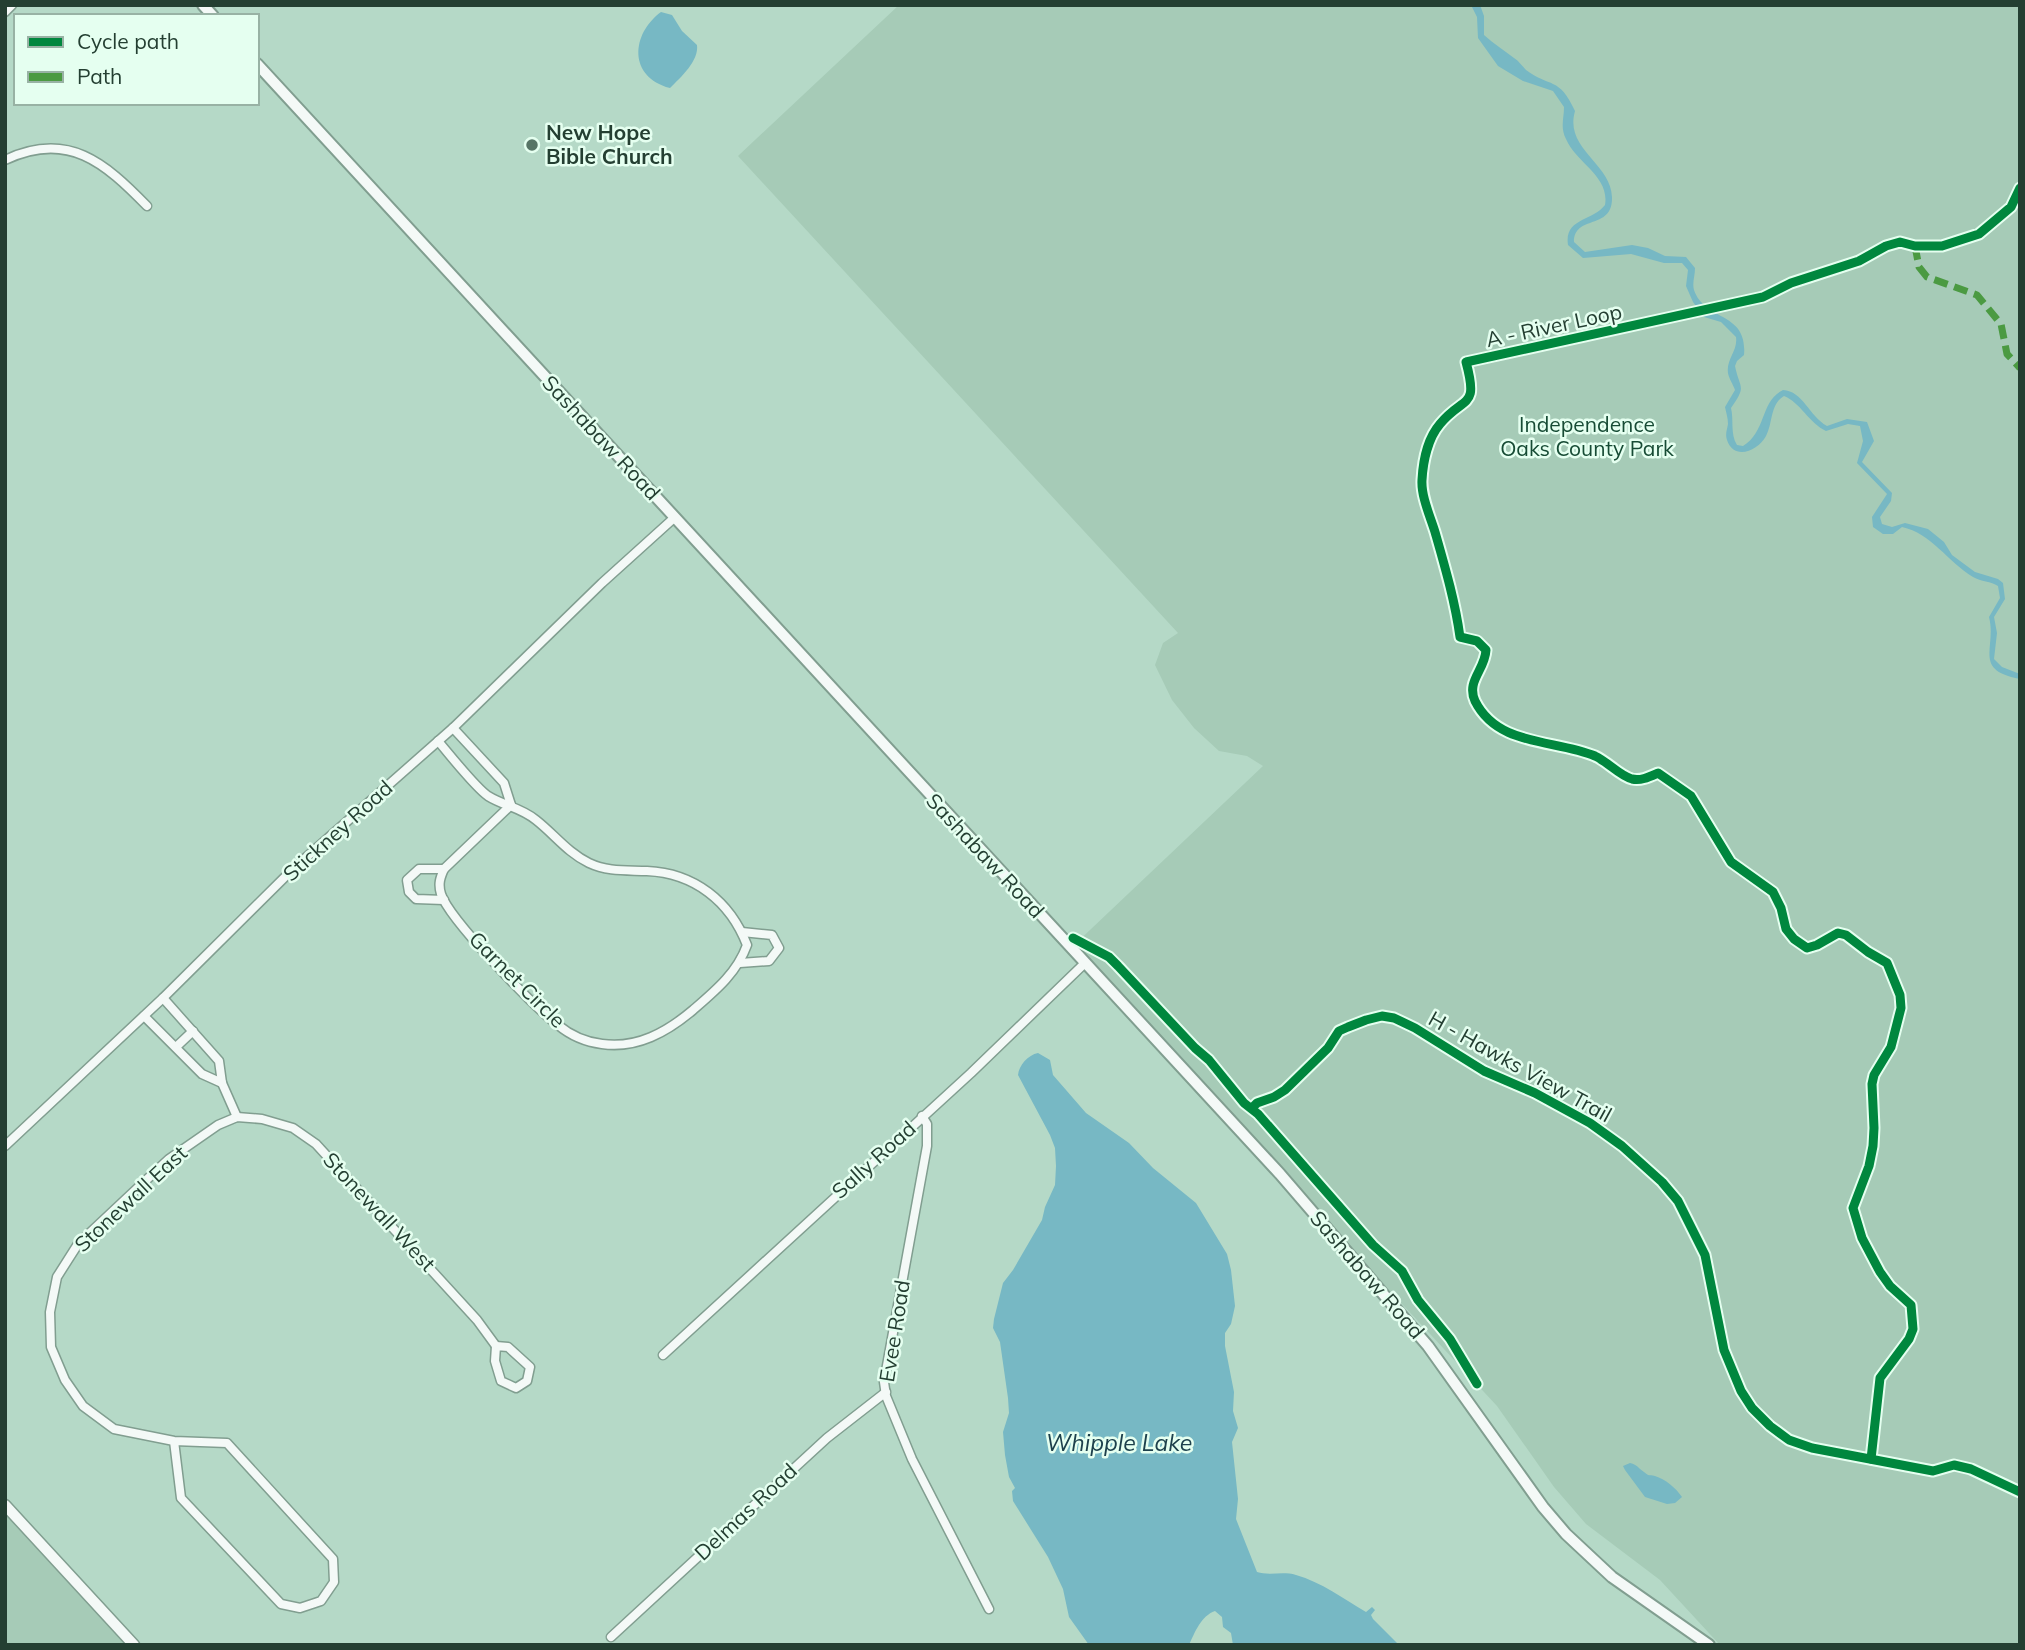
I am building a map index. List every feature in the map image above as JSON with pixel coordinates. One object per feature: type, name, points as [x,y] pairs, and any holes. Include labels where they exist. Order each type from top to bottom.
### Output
[{"type":"main road","name":"Sashabaw Road","points":[[259,66],[1271,1164],[1416,1331],[1543,1507],[1566,1534],[1612,1577],[1709,1645]]},
{"type":"street","points":[[5,12],[12,5]]},
{"type":"street","points":[[5,160],[41,149],[65,150],[84,155],[111,170],[147,206]]},
{"type":"street","name":"Stickney Road","points":[[5,1146],[163,998],[293,869],[453,728],[602,583],[674,518]]},
{"type":"street","points":[[453,728],[504,783],[511,805]]},
{"type":"street","points":[[438,741],[488,796],[523,810],[587,862],[628,872],[648,871],[679,876],[709,891],[726,907],[742,932],[747,945],[740,963],[769,961],[779,948],[772,934],[742,932]]},
{"type":"street","points":[[444,869],[419,869],[407,880],[409,892],[416,899],[444,900],[439,882],[444,869],[511,805]]},
{"type":"street","name":"Garnet Circle","points":[[444,900],[448,909],[470,935],[539,1008],[576,1036],[601,1044],[625,1045],[664,1033],[697,1007],[740,963]]},
{"type":"street","name":"Sally Road","points":[[663,1355],[971,1073],[1085,963]]},
{"type":"street","points":[[163,998],[219,1061],[222,1083],[237,1117]]},
{"type":"street","points":[[144,1016],[202,1074],[222,1083]]},
{"type":"street","points":[[176,1047],[193,1031]]},
{"type":"street","name":"Evee Road","points":[[922,1116],[928,1124],[928,1146],[884,1382],[912,1459],[989,1609]]},
{"type":"street","name":"Stonewall West","points":[[237,1117],[262,1119],[293,1128],[316,1144],[461,1302],[496,1346]]},
{"type":"street","name":"Stonewall East","points":[[174,1441],[181,1498],[281,1604],[300,1608],[321,1601],[334,1582],[333,1559],[228,1443],[174,1441],[114,1429],[83,1406],[65,1381],[51,1347],[50,1312],[57,1277],[78,1244],[169,1159],[218,1125],[237,1117]]},
{"type":"street","points":[[496,1346],[508,1347],[530,1367],[527,1381],[516,1388],[500,1381],[495,1361],[496,1346]]},
{"type":"street","name":"Delmas Road","points":[[611,1637],[799,1463],[858,1411],[886,1392]]},
{"type":"street","points":[[5,1505],[134,1645]]},
{"type":"green space","name":"Independence Oaks County Park","points":[[899,5],[2020,5],[2020,1645],[1720,1645],[1660,1580],[1586,1524],[1554,1487],[1497,1406],[1071,948],[1263,766],[1247,756],[1219,751],[1194,728],[1172,700],[1155,665],[1163,643],[1178,633],[738,156]]},
{"type":"green space","points":[[5,1514],[126,1645],[5,1645]]},
{"type":"water","points":[[1471,5],[1480,5],[1484,16],[1484,35],[1526,70],[1564,92],[1575,111],[1573,124],[1576,136],[1610,185],[1611,208],[1600,219],[1580,228],[1574,242],[1585,252],[1632,245],[1648,248],[1665,256],[1686,257],[1695,268],[1693,287],[1699,300],[1739,331],[1744,355],[1735,366],[1741,391],[1731,408],[1737,445],[1743,446],[1751,440],[1770,401],[1783,390],[1790,391],[1801,399],[1827,426],[1847,419],[1867,422],[1874,441],[1862,462],[1892,493],[1891,501],[1880,517],[1882,524],[1892,527],[1905,523],[1928,529],[1944,542],[1952,555],[1975,572],[2003,583],[2005,599],[1994,617],[1997,633],[1994,659],[2002,667],[2020,674],[2020,679],[2005,675],[1991,664],[1989,617],[2000,598],[1998,586],[1973,577],[1922,535],[1912,530],[1902,527],[1893,534],[1883,534],[1873,527],[1872,517],[1887,494],[1857,463],[1863,441],[1860,426],[1848,424],[1826,431],[1784,396],[1776,404],[1766,436],[1758,446],[1740,452],[1730,446],[1726,438],[1728,422],[1725,407],[1735,390],[1728,368],[1736,337],[1721,322],[1704,317],[1693,302],[1686,286],[1688,270],[1682,263],[1664,263],[1631,254],[1583,258],[1568,245],[1570,230],[1605,205],[1602,186],[1566,139],[1563,127],[1564,107],[1553,91],[1523,81],[1498,66],[1478,38],[1477,17]]},
{"type":"water","points":[[661,12],[672,15],[682,31],[697,45],[692,63],[670,88],[647,75],[638,54],[644,32]]},
{"type":"water","name":"Whipple Lake","points":[[1038,1053],[1050,1060],[1053,1075],[1086,1113],[1129,1143],[1153,1168],[1196,1203],[1227,1254],[1235,1306],[1231,1324],[1225,1333],[1225,1346],[1234,1392],[1233,1411],[1238,1428],[1232,1442],[1238,1499],[1236,1519],[1257,1572],[1296,1575],[1323,1586],[1366,1612],[1372,1607],[1375,1610],[1371,1615],[1373,1619],[1399,1645],[1233,1645],[1231,1633],[1223,1627],[1222,1617],[1215,1611],[1202,1621],[1189,1645],[1089,1645],[1069,1617],[1063,1589],[1048,1557],[1013,1501],[1012,1491],[1015,1488],[1009,1477],[1003,1432],[1009,1413],[1008,1398],[1000,1342],[993,1328],[1003,1283],[1042,1220],[1055,1185],[1055,1148],[1018,1075],[1025,1061]]},
{"type":"water","points":[[1630,1463],[1647,1474],[1659,1477],[1682,1497],[1675,1503],[1667,1504],[1645,1497],[1623,1466]]},
{"type":"marked path","points":[[1915,246],[1919,267],[1927,277],[1977,295],[2001,324],[2007,354],[2020,368]]},
{"type":"cycle path","name":"A - River Loop","points":[[1871,1459],[1880,1378],[1909,1339],[1913,1329],[1911,1305],[1890,1286],[1880,1272],[1862,1238],[1853,1208],[1869,1166],[1873,1146],[1874,1075],[1891,1047],[1901,1008],[1900,995],[1887,963],[1846,935],[1838,933],[1807,948],[1794,939],[1786,929],[1781,908],[1773,892],[1731,862],[1691,796],[1658,773],[1642,779],[1632,779],[1595,756],[1513,734],[1498,727],[1485,716],[1475,701],[1473,687],[1486,650],[1477,641],[1460,637],[1449,584],[1424,499],[1423,473],[1432,436],[1440,424],[1470,395],[1470,377],[1466,362],[1763,297],[1791,283],[1859,261],[1886,246],[1900,242],[1915,246],[1942,246],[1979,234],[2011,207],[2020,188]]},
{"type":"cycle path","points":[[1073,938],[1109,957],[1118,966],[1209,1060],[1244,1103],[1258,1114],[1373,1245],[1402,1271],[1418,1300],[1450,1339],[1477,1384]]},
{"type":"cycle path","name":"H - Hawks View Trail","points":[[1252,1108],[1285,1090],[1328,1048],[1339,1031],[1382,1016],[1394,1018],[1415,1028],[1484,1071],[1535,1093],[1590,1123],[1622,1146],[1662,1182],[1678,1201],[1705,1255],[1724,1350],[1741,1391],[1752,1408],[1770,1426],[1789,1440],[1812,1448],[1933,1471],[1954,1465],[1971,1469],[2020,1492]]},
{"type":"place","name":"New Hope Bible Church","points":[[532,145]]}]
